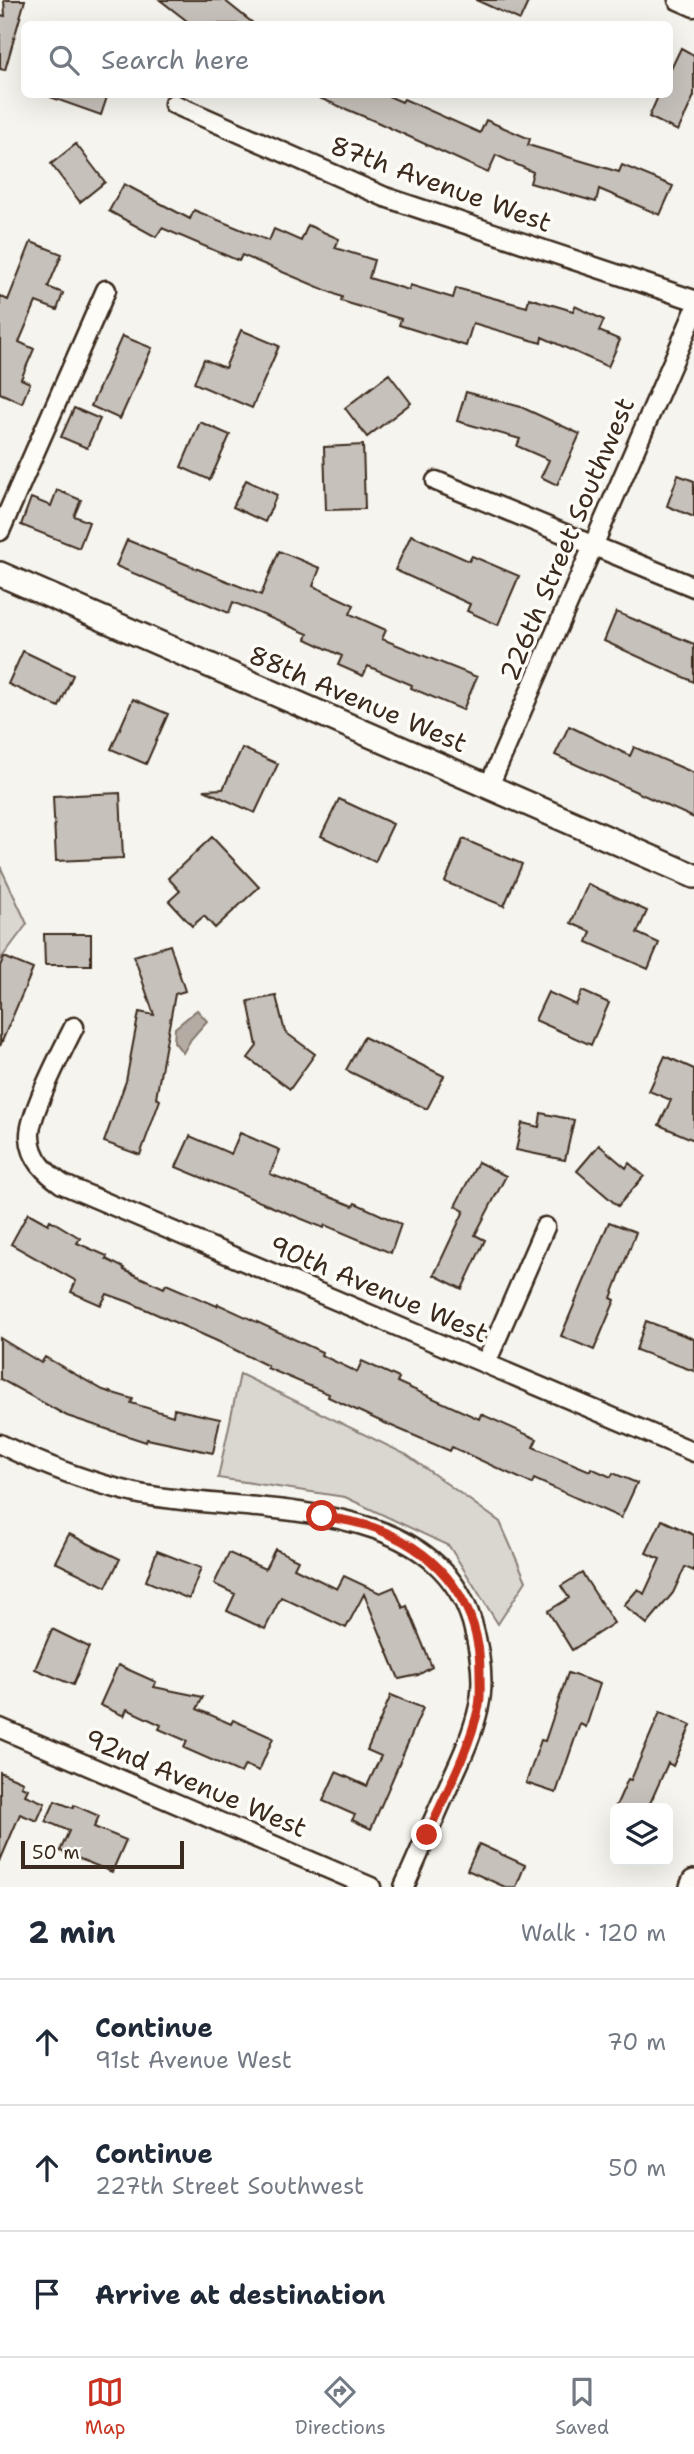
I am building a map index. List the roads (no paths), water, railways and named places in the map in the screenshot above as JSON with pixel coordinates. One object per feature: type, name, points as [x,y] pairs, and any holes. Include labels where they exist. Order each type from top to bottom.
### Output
[{"type":"street","points":[[678,0],[694,7]]},
{"type":"street","name":"87th Avenue West","points":[[174,104],[385,197],[694,300]]},
{"type":"street","points":[[0,531],[106,290]]},
{"type":"street","name":"226th Street Southwest","points":[[489,786],[694,313]]},
{"type":"street","points":[[436,481],[694,587]]},
{"type":"street","name":"88th Avenue West","points":[[0,574],[694,876]]},
{"type":"street","name":"90th Avenue West","points":[[74,1027],[30,1127],[31,1146],[45,1172],[62,1184],[694,1452]]},
{"type":"street","points":[[486,1363],[545,1227]]},
{"type":"street","points":[[0,1444],[79,1478],[136,1493],[322,1516],[379,1529],[412,1547],[445,1573],[467,1608],[478,1645],[480,1703],[469,1740],[404,1887]]},
{"type":"street","name":"92nd Avenue West","points":[[0,1728],[371,1887]]}]
